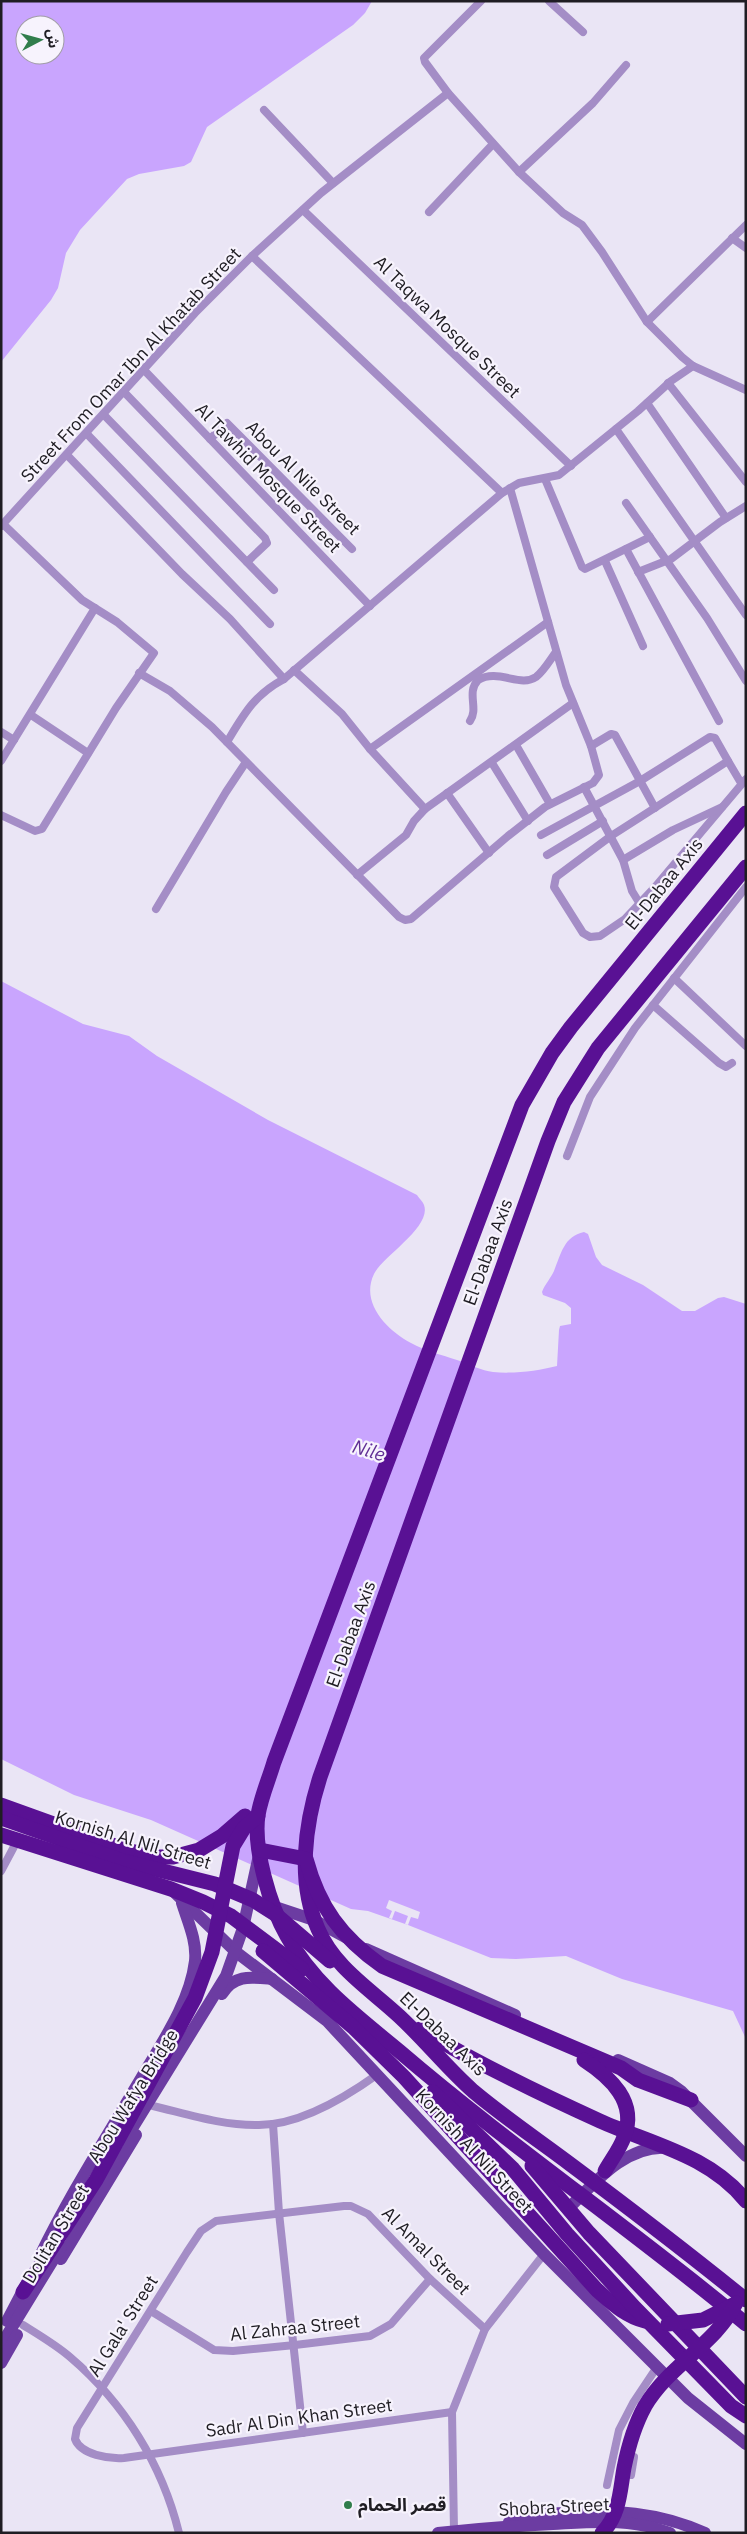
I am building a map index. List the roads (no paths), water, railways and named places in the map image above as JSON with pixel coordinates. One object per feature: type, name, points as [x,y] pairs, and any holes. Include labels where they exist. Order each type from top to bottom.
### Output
[{"type":"highway","name":"El-Dabaa Axis","points":[[260,1809],[522,1105],[552,1053],[571,1028],[746,813]]},
{"type":"highway","name":"El-Dabaa Axis","points":[[743,2298],[665,2235],[473,2091],[400,2016],[343,1966],[326,1944],[311,1908],[306,1859],[310,1812],[320,1777],[548,1141],[564,1102],[598,1048],[746,867]]},
{"type":"highway","points":[[1,1805],[126,1850],[158,1857],[173,1857],[199,1850],[260,1809]]},
{"type":"highway","points":[[260,1809],[260,1850],[270,1898],[286,1935],[309,1969],[337,1999],[456,2100],[746,2324]]},
{"type":"highway","points":[[23,2292],[96,2180],[125,2130],[202,1984],[212,1952],[233,1846],[244,1828],[260,1809]]},
{"type":"highway","name":"Kornish Al Nil Street","points":[[1,1818],[123,1860],[215,1884],[253,1900],[312,1943],[377,2004],[500,2128],[589,2233],[743,2395]]},
{"type":"highway","name":"Kornish Al Nil Street","points":[[1,1835],[176,1895],[203,1902],[231,1916],[258,1935],[369,2023],[451,2110],[513,2170],[623,2294],[731,2406],[746,2416]]},
{"type":"highway","points":[[260,1850],[306,1859],[313,1885],[322,1904],[344,1934],[365,1954],[382,1966],[621,2068],[638,2080],[691,2100]]},
{"type":"highway","points":[[203,1902],[214,1917],[259,1947],[353,2027],[404,2077],[597,2290],[620,2310],[634,2318],[655,2323],[690,2323],[714,2316],[743,2298]]},
{"type":"highway","points":[[400,2016],[462,2054],[526,2088],[614,2127],[671,2148],[703,2164],[725,2179],[746,2200]]},
{"type":"highway","points":[[552,2038],[601,2071],[612,2081],[621,2094],[627,2116],[624,2136],[605,2171]]},
{"type":"highway","points":[[602,2533],[616,2509],[624,2466],[644,2408],[656,2389],[672,2371],[723,2326],[743,2298]]},
{"type":"main road","name":"Abou Wafya Bridge","points":[[1,2345],[226,1976],[243,1928],[260,1850]]},
{"type":"main road","name":"Kornish Al Nil Street","points":[[176,1895],[236,1952],[327,2021],[544,2254],[688,2398],[746,2444]]},
{"type":"main road","name":"Dolitan Street","points":[[1,2330],[23,2292],[57,2222],[171,2026],[189,1985],[195,1962],[195,1947],[176,1895]]},
{"type":"main road","name":"Kornish Al Nil Street","points":[[253,1900],[314,1920],[364,1948],[670,2083],[691,2100],[746,2156]]},
{"type":"main road","name":"Dolitan Street","points":[[1,2363],[226,1986],[235,1980],[247,1976],[272,1979]]},
{"type":"main road","points":[[569,2208],[605,2171],[629,2158],[650,2150],[676,2149],[697,2155],[718,2166],[746,2195]]},
{"type":"main road","points":[[499,2527],[530,2516],[623,2511],[670,2520],[705,2533]]},
{"type":"main road","name":"Shobra Street","points":[[438,2533],[499,2527],[613,2521],[644,2524],[670,2533]]},
{"type":"street","points":[[481,1],[424,58],[448,93],[492,144],[563,213],[582,226],[602,252],[647,322],[692,366],[746,390]]},
{"type":"street","points":[[549,1],[583,32]]},
{"type":"street","points":[[519,172],[569,127],[626,65]]},
{"type":"street","name":"Street From Omar Ibn Al Khatab Street","points":[[2,525],[88,434],[195,313],[252,256],[334,183],[448,93]]},
{"type":"street","points":[[264,110],[334,183]]},
{"type":"street","points":[[429,212],[492,144]]},
{"type":"street","name":"Al Taqwa Mosque Street","points":[[303,210],[571,466]]},
{"type":"street","points":[[647,322],[746,225]]},
{"type":"street","points":[[732,238],[746,248]]},
{"type":"street","points":[[252,256],[502,493]]},
{"type":"street","points":[[227,742],[252,703],[261,693],[284,679],[502,493],[532,480],[558,475],[616,429],[668,383],[692,366]]},
{"type":"street","name":"Al Tawhid Mosque Street","points":[[145,371],[370,606]]},
{"type":"street","points":[[668,383],[746,482]]},
{"type":"street","points":[[125,393],[266,538],[267,543],[247,562]]},
{"type":"street","points":[[647,403],[726,518]]},
{"type":"street","points":[[104,415],[274,590]]},
{"type":"street","name":"Abou Al Nile Street","points":[[210,439],[227,423],[352,549]]},
{"type":"street","points":[[616,429],[746,615]]},
{"type":"street","points":[[88,434],[270,624]]},
{"type":"street","points":[[67,455],[182,574],[230,619],[284,679]]},
{"type":"street","points":[[545,478],[582,567],[588,570],[650,537]]},
{"type":"street","points":[[139,672],[185,702],[227,742],[399,917],[408,920],[550,804],[596,781],[599,775],[591,746],[573,703],[556,652],[510,488]]},
{"type":"street","points":[[626,503],[707,618],[746,681]]},
{"type":"street","points":[[638,572],[666,560],[746,506]]},
{"type":"street","points":[[1,815],[35,831],[40,831],[139,672],[154,655],[154,651],[82,600],[2,525]]},
{"type":"street","points":[[626,549],[719,721]]},
{"type":"street","points":[[605,561],[643,646]]},
{"type":"street","points":[[1,761],[95,608]]},
{"type":"street","points":[[370,749],[548,622]]},
{"type":"street","points":[[470,721],[474,713],[471,692],[478,680],[493,675],[523,680],[531,679],[541,672],[556,652]]},
{"type":"street","points":[[294,670],[342,714],[370,749],[426,809]]},
{"type":"street","points":[[357,875],[406,835],[414,821],[426,809],[573,703]]},
{"type":"street","points":[[31,715],[88,753]]},
{"type":"street","points":[[1,732],[14,740]]},
{"type":"street","points":[[591,746],[614,734],[654,808]]},
{"type":"street","points":[[541,834],[640,781],[711,737],[715,738],[728,761],[743,781],[640,904],[615,927],[600,936],[590,937],[583,933],[554,886],[556,877],[611,836],[728,761]]},
{"type":"street","points":[[516,745],[550,804]]},
{"type":"street","points":[[156,909],[216,807],[246,762]]},
{"type":"street","points":[[492,763],[528,821]]},
{"type":"street","points":[[584,787],[623,860],[632,891],[640,904]]},
{"type":"street","points":[[447,793],[489,853]]},
{"type":"street","points":[[623,860],[674,830],[723,806]]},
{"type":"street","points":[[547,855],[603,821]]},
{"type":"street","points":[[567,1156],[590,1097],[653,1005],[746,887]]},
{"type":"street","points":[[674,978],[746,1046]]},
{"type":"street","points":[[653,1005],[719,1063],[726,1067],[732,1063]]},
{"type":"street","points":[[1,1871],[17,1841]]},
{"type":"street","points":[[153,2106],[216,2120],[258,2125],[273,2124],[328,2106],[378,2074]]},
{"type":"street","points":[[273,2124],[280,2213],[296,2345],[303,2432]]},
{"type":"street","name":"Al Amal Street","points":[[280,2213],[344,2206],[359,2209],[368,2214],[430,2279],[485,2330]]},
{"type":"street","name":"Al Gala' Street","points":[[150,2454],[132,2458],[109,2458],[81,2449],[75,2439],[77,2428],[187,2252],[208,2225],[224,2220],[280,2213]]},
{"type":"street","points":[[454,2531],[452,2412],[485,2330],[544,2254]]},
{"type":"street","name":"Al Zahraa Street","points":[[151,2311],[214,2350],[233,2352],[296,2345],[370,2336],[391,2324],[430,2279]]},
{"type":"street","points":[[23,2325],[69,2356],[103,2387],[116,2403],[150,2454],[166,2491],[179,2533]]},
{"type":"street","points":[[607,2485],[619,2430],[633,2403],[657,2367]]},
{"type":"street","points":[[631,2475],[641,2431],[653,2404],[668,2378]]},
{"type":"street","name":"Sadr Al Din Khan Street","points":[[150,2454],[452,2412]]},
{"type":"water","points":[[1,1],[372,1],[365,13],[353,25],[207,127],[191,162],[184,166],[139,174],[127,179],[80,230],[66,253],[58,288],[51,300],[1,362]]},
{"type":"water","name":"Nile","points":[[1,981],[83,1024],[129,1036],[157,1056],[268,1120],[417,1195],[424,1205],[425,1214],[421,1223],[374,1274],[370,1295],[378,1315],[385,1323],[393,1331],[422,1348],[493,1372],[525,1372],[557,1366],[559,1330],[560,1326],[571,1324],[571,1308],[565,1303],[543,1295],[542,1292],[553,1274],[564,1247],[572,1237],[584,1232],[588,1234],[596,1257],[602,1265],[643,1285],[682,1311],[695,1311],[718,1298],[724,1297],[746,1304],[746,2039],[733,2011],[622,1979],[566,1956],[516,1959],[491,1958],[368,1911],[351,1909],[151,1820],[74,1795],[1,1759]]},
{"type":"place","name":"قصر الحمام","points":[[348,2505]]}]
